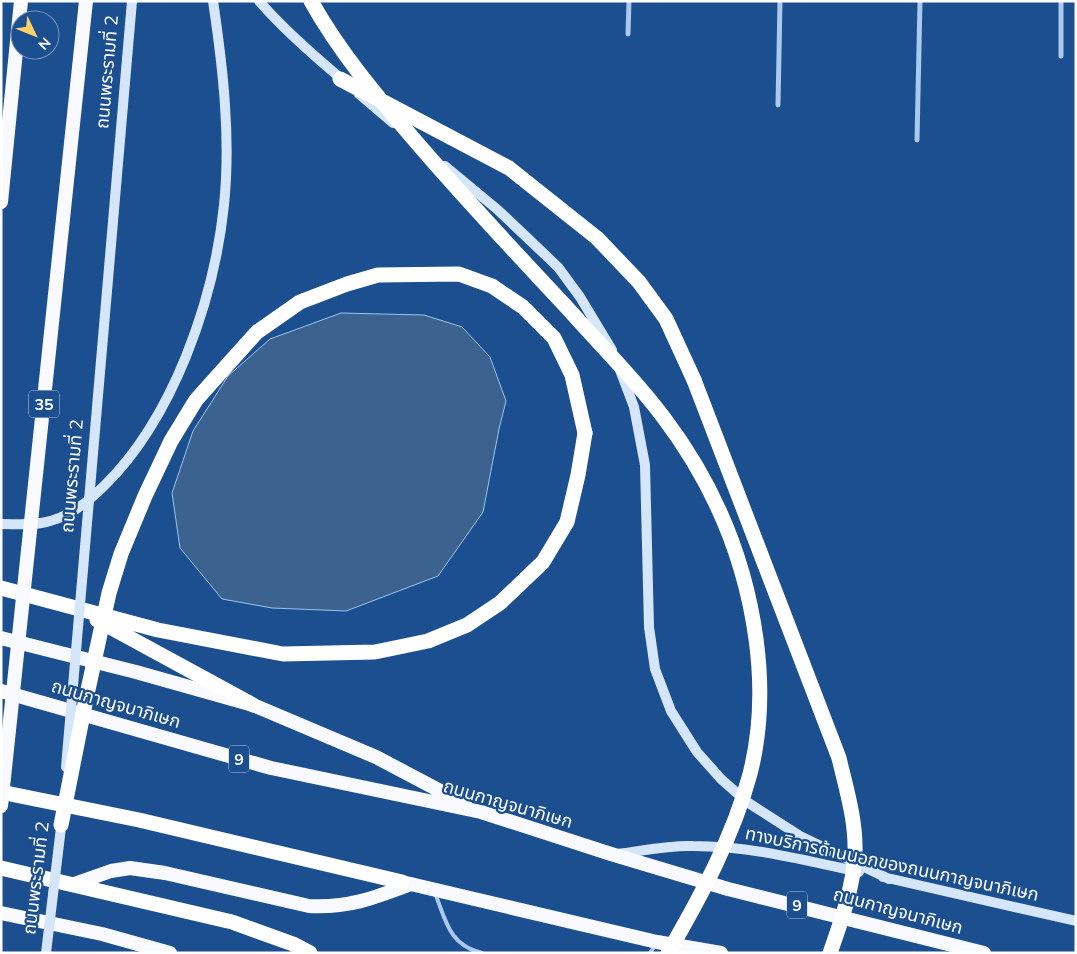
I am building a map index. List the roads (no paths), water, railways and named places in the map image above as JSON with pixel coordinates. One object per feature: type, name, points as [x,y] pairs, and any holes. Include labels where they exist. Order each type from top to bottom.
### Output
[{"type":"highway","points":[[1,202],[21,1]]},
{"type":"highway","name":"ถนนพระรามที่ 2","points":[[1,806],[86,1]]},
{"type":"highway","points":[[311,1],[338,46],[394,117],[444,175],[629,376],[665,418],[707,484],[730,535],[749,595],[757,645],[759,688],[756,741],[750,773],[732,826],[679,951]]},
{"type":"highway","points":[[340,79],[509,168],[597,238],[639,282],[666,319],[694,380],[839,758],[849,800],[855,852],[848,894],[830,953]]},
{"type":"highway","points":[[1,588],[73,608],[158,630],[283,654],[374,652],[428,641],[467,625],[500,603],[543,562],[567,522],[585,433],[572,375],[554,338],[523,307],[492,286],[459,274],[378,275],[347,284],[300,302],[257,332],[196,400],[144,496],[121,554],[109,593],[86,699],[61,825]]},
{"type":"highway","points":[[73,608],[254,704],[376,757],[481,812]]},
{"type":"highway","points":[[1,638],[254,704]]},
{"type":"highway","name":"ถนนกาญจนาภิเษก","points":[[1,691],[271,768],[481,812],[611,854],[728,888],[984,953]]},
{"type":"highway","name":"ถนนกาญจนาภิเษก","points":[[1,696],[22,697]]},
{"type":"highway","points":[[1,792],[139,820],[406,883],[653,948],[721,953]]},
{"type":"highway","points":[[1,868],[232,922],[292,944],[310,953]]},
{"type":"highway","points":[[74,884],[111,871],[130,868],[165,873],[308,906],[329,907],[366,901],[406,883]]},
{"type":"highway","points":[[1,913],[102,934],[170,953]]},
{"type":"main road","name":"ถนนพระรามที่ 2","points":[[46,953],[61,825],[132,1]]},
{"type":"main road","points":[[1,524],[25,525],[51,521],[86,503],[114,476],[140,444],[161,409],[184,360],[201,314],[215,262],[224,205],[227,149],[223,88],[213,1]]},
{"type":"main road","points":[[259,1],[303,47],[498,210],[558,267],[580,297],[611,347],[634,407],[645,465],[648,627],[655,669],[671,711],[697,752],[721,779],[747,802],[800,836],[889,879]]},
{"type":"main road","name":"ทางบริการด้านนอกของถนนกาญจนาภิเษก","points":[[611,854],[690,846],[733,847],[769,852],[1076,921]]},
{"type":"main road","points":[[1002,904],[1076,914]]},
{"type":"street","points":[[628,34],[629,1]]},
{"type":"street","points":[[778,105],[780,1]]},
{"type":"street","points":[[917,140],[920,1]]},
{"type":"street","points":[[1061,1],[1061,56]]},
{"type":"lane","points":[[434,890],[452,935],[470,950],[482,953]]},
{"type":"water","points":[[341,313],[424,315],[462,327],[490,357],[506,401],[483,512],[438,576],[346,611],[272,608],[222,599],[180,548],[172,493],[193,431],[228,376],[270,339]]}]
